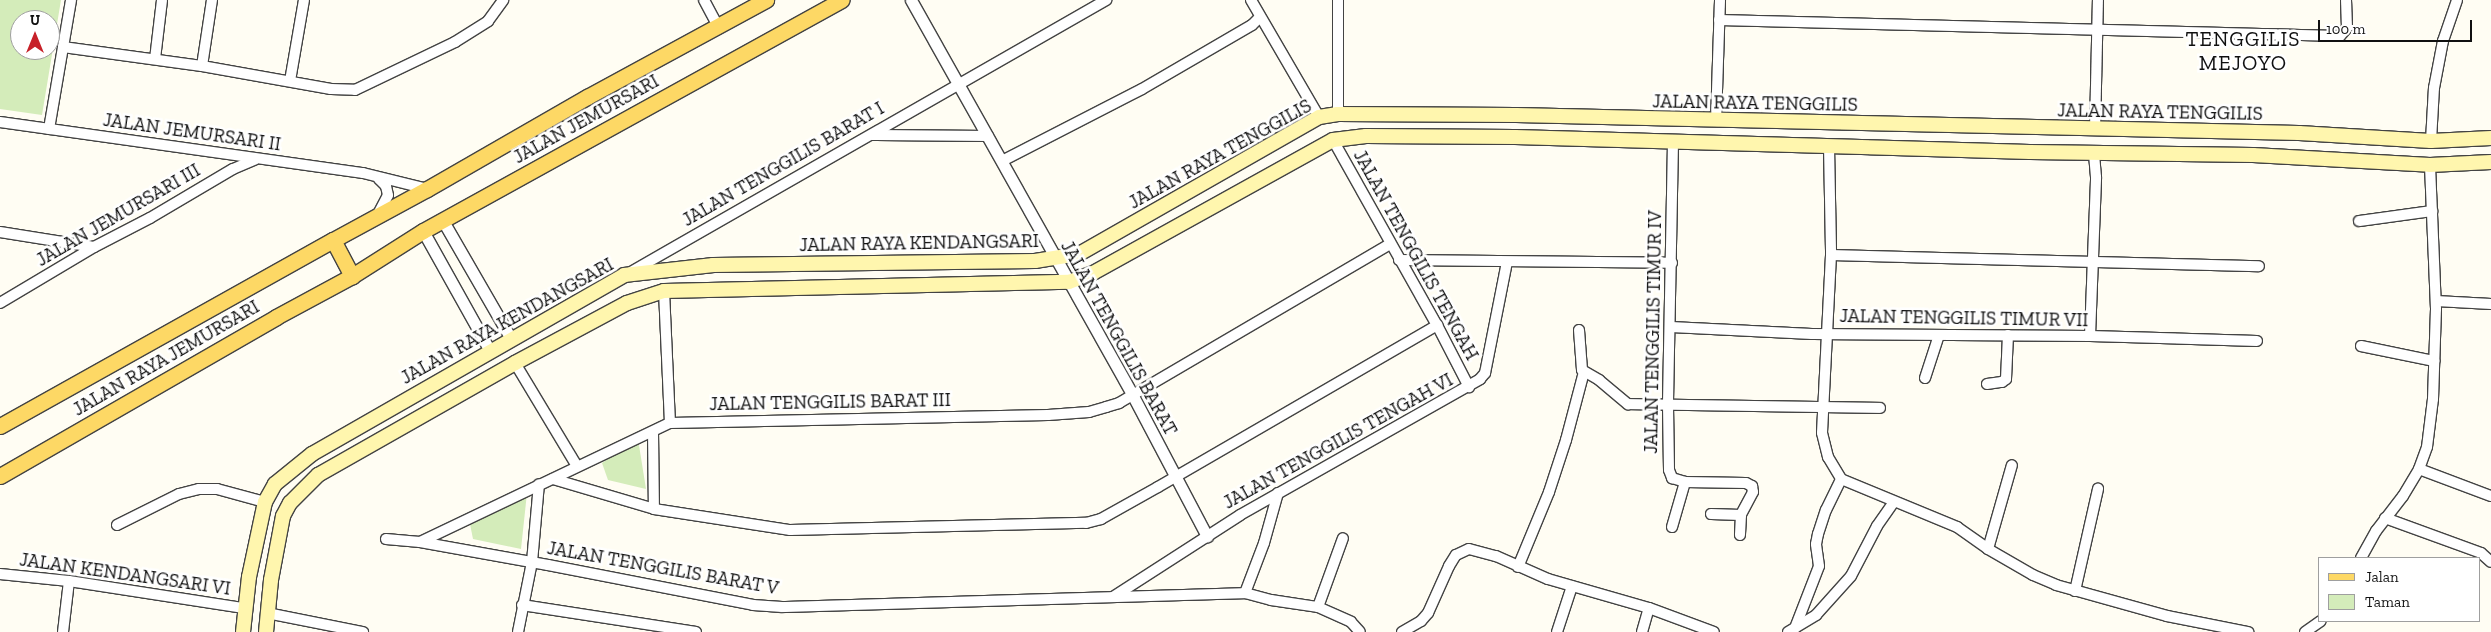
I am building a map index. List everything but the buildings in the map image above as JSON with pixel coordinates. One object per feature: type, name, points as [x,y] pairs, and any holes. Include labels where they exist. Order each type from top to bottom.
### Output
[{"type":"main road","name":"JALAN JEMURSARI","points":[[333,240],[427,189],[587,97],[718,28],[766,0]]},
{"type":"main road","name":"JALAN JEMURSARI","points":[[352,276],[423,232],[842,0]]},
{"type":"main road","name":"JALAN RAYA TENGGILIS","points":[[1055,259],[1079,254],[1319,117],[1338,114],[1516,115],[2095,130],[2254,132],[2374,136],[2431,141],[2491,138]]},
{"type":"main road","points":[[1515,137],[1516,115]]},
{"type":"main road","points":[[1952,150],[1956,138],[1954,126]]},
{"type":"main road","points":[[2252,155],[2254,132]]},
{"type":"main road","points":[[266,632],[271,580],[283,516],[290,503],[318,475],[515,363],[627,303],[664,291],[1069,282],[1093,273],[1333,140],[1366,136],[1515,137],[2094,154],[2252,155],[2430,165],[2491,162]]},
{"type":"main road","points":[[333,240],[352,276]]},
{"type":"main road","name":"JALAN RAYA JEMURSARI","points":[[0,426],[333,240]]},
{"type":"main road","name":"JALAN RAYA KENDANGSARI","points":[[243,632],[244,608],[249,577],[265,502],[275,484],[312,454],[624,275],[713,265],[1035,261],[1055,259]]},
{"type":"main road","name":"JALAN RAYA JEMURSARI","points":[[0,476],[276,317],[352,276]]},
{"type":"main road","points":[[402,401],[411,422]]},
{"type":"main road","points":[[249,577],[271,580]]},
{"type":"street","points":[[49,129],[71,0]]},
{"type":"street","points":[[155,59],[162,0]]},
{"type":"street","points":[[202,66],[212,0]]},
{"type":"street","points":[[290,81],[304,0]]},
{"type":"street","points":[[63,47],[202,66],[331,89],[355,90],[455,42],[488,21],[503,0]]},
{"type":"street","points":[[704,0],[718,28]]},
{"type":"street","name":"JALAN TENGGILIS BARAT","points":[[911,0],[1132,394],[1208,536]]},
{"type":"street","name":"JALAN TENGGILIS BARAT I","points":[[624,275],[1106,0]]},
{"type":"street","points":[[1251,0],[1319,117]]},
{"type":"street","points":[[1338,0],[1338,114]]},
{"type":"street","points":[[1716,121],[1720,0]]},
{"type":"street","points":[[2095,130],[2098,0]]},
{"type":"street","points":[[1719,20],[2340,36],[2347,28],[2346,0]]},
{"type":"street","points":[[2431,141],[2434,88],[2443,41],[2456,0]]},
{"type":"street","points":[[1002,161],[1142,89],[1252,25],[1260,16]]},
{"type":"street","name":"JALAN JEMURSARI II","points":[[0,122],[255,160],[363,173],[379,179],[427,189]]},
{"type":"street","points":[[870,135],[988,136]]},
{"type":"street","name":"JALAN TENGGILIS TENGAH","points":[[1333,140],[1437,325],[1469,387]]},
{"type":"street","name":"JALAN TENGGILIS TIMUR IV","points":[[1673,142],[1671,327],[1668,406],[1669,470],[1672,478],[1685,482]]},
{"type":"street","points":[[1829,146],[1831,254],[1822,434],[1824,446],[1841,479],[1956,527],[1988,549],[2033,575],[2075,591],[2208,626],[2248,632]]},
{"type":"street","points":[[2090,336],[2094,154]]},
{"type":"street","name":"JALAN JEMURSARI III","points":[[0,303],[94,247],[150,218],[233,169],[255,160]]},
{"type":"street","points":[[2362,557],[2385,518],[2403,496],[2420,469],[2428,447],[2431,423],[2436,301],[2430,165]]},
{"type":"street","points":[[376,216],[388,195],[386,186],[379,179]]},
{"type":"street","points":[[2359,221],[2432,211]]},
{"type":"street","points":[[443,221],[511,339]]},
{"type":"street","points":[[0,232],[94,247]]},
{"type":"street","points":[[423,232],[490,351]]},
{"type":"street","name":"JALAN TENGGILIS BARAT III","points":[[420,542],[670,423],[1048,415],[1089,412],[1119,403],[1390,244]]},
{"type":"street","points":[[1831,254],[2259,266]]},
{"type":"street","points":[[1399,260],[1672,263]]},
{"type":"street","name":"JALAN TENGGILIS TENGAH VI","points":[[1112,597],[1278,493],[1469,387],[1485,373],[1507,262]]},
{"type":"street","points":[[664,291],[670,423]]},
{"type":"street","points":[[2436,301],[2491,304]]},
{"type":"street","points":[[553,479],[654,509],[790,530],[1086,523],[1101,519],[1437,325]]},
{"type":"street","name":"JALAN TENGGILIS TIMUR VII","points":[[1671,327],[1828,334],[2090,336],[2257,341]]},
{"type":"street","points":[[1518,567],[1549,492],[1585,371],[1579,330]]},
{"type":"street","points":[[1924,378],[1939,335]]},
{"type":"street","points":[[1987,384],[2002,382],[2006,378],[2008,335]]},
{"type":"street","points":[[2361,346],[2434,361]]},
{"type":"street","points":[[515,363],[577,466]]},
{"type":"street","points":[[1585,371],[1628,404],[1880,408]]},
{"type":"street","points":[[653,432],[654,509]]},
{"type":"street","points":[[1988,549],[2012,465]]},
{"type":"street","points":[[2420,469],[2491,496]]},
{"type":"street","points":[[1791,630],[1819,566],[1816,544],[1822,520],[1841,479]]},
{"type":"street","points":[[1672,527],[1685,482],[1750,484],[1753,492],[1741,515],[1740,536]]},
{"type":"street","points":[[518,632],[532,562],[539,484]]},
{"type":"street","points":[[117,525],[179,494],[199,489],[217,489],[265,502]]},
{"type":"street","points":[[2075,591],[2098,489]]},
{"type":"street","points":[[1245,594],[1264,543],[1278,493]]},
{"type":"street","points":[[1791,630],[1816,615],[1851,576],[1877,526],[1894,502]]},
{"type":"street","points":[[1711,514],[1741,515]]},
{"type":"street","points":[[2385,518],[2481,553],[2491,562]]},
{"type":"street","points":[[1318,607],[1343,538]]},
{"type":"street","name":"JALAN TENGGILIS BARAT V","points":[[386,539],[420,542],[753,605],[782,608],[1245,594],[1318,607],[1350,622],[1360,632]]},
{"type":"street","points":[[1402,632],[1421,621],[1428,614],[1449,566],[1462,550],[1476,550],[1572,586],[1649,608],[1714,632]]},
{"type":"street","name":"JALAN KENDANGSARI VI","points":[[0,574],[69,581],[244,608]]},
{"type":"street","points":[[63,632],[69,581]]},
{"type":"street","points":[[1557,632],[1572,586]]},
{"type":"street","points":[[522,605],[696,632]]},
{"type":"street","points":[[1642,632],[1649,608]]},
{"type":"street","points":[[268,613],[363,632]]},
{"type":"street","points":[[2305,632],[2320,622]]},
{"type":"green space","points":[[0,0],[61,0],[59,10],[10,10],[10,60],[51,60],[42,115],[0,109]]},
{"type":"green space","points":[[638,439],[646,489],[608,480],[602,463]]},
{"type":"green space","points":[[527,493],[521,549],[473,539],[470,524]]},
{"type":"district","name":"TENGGILIS MEJOYO","points":[[2243,51]]}]
